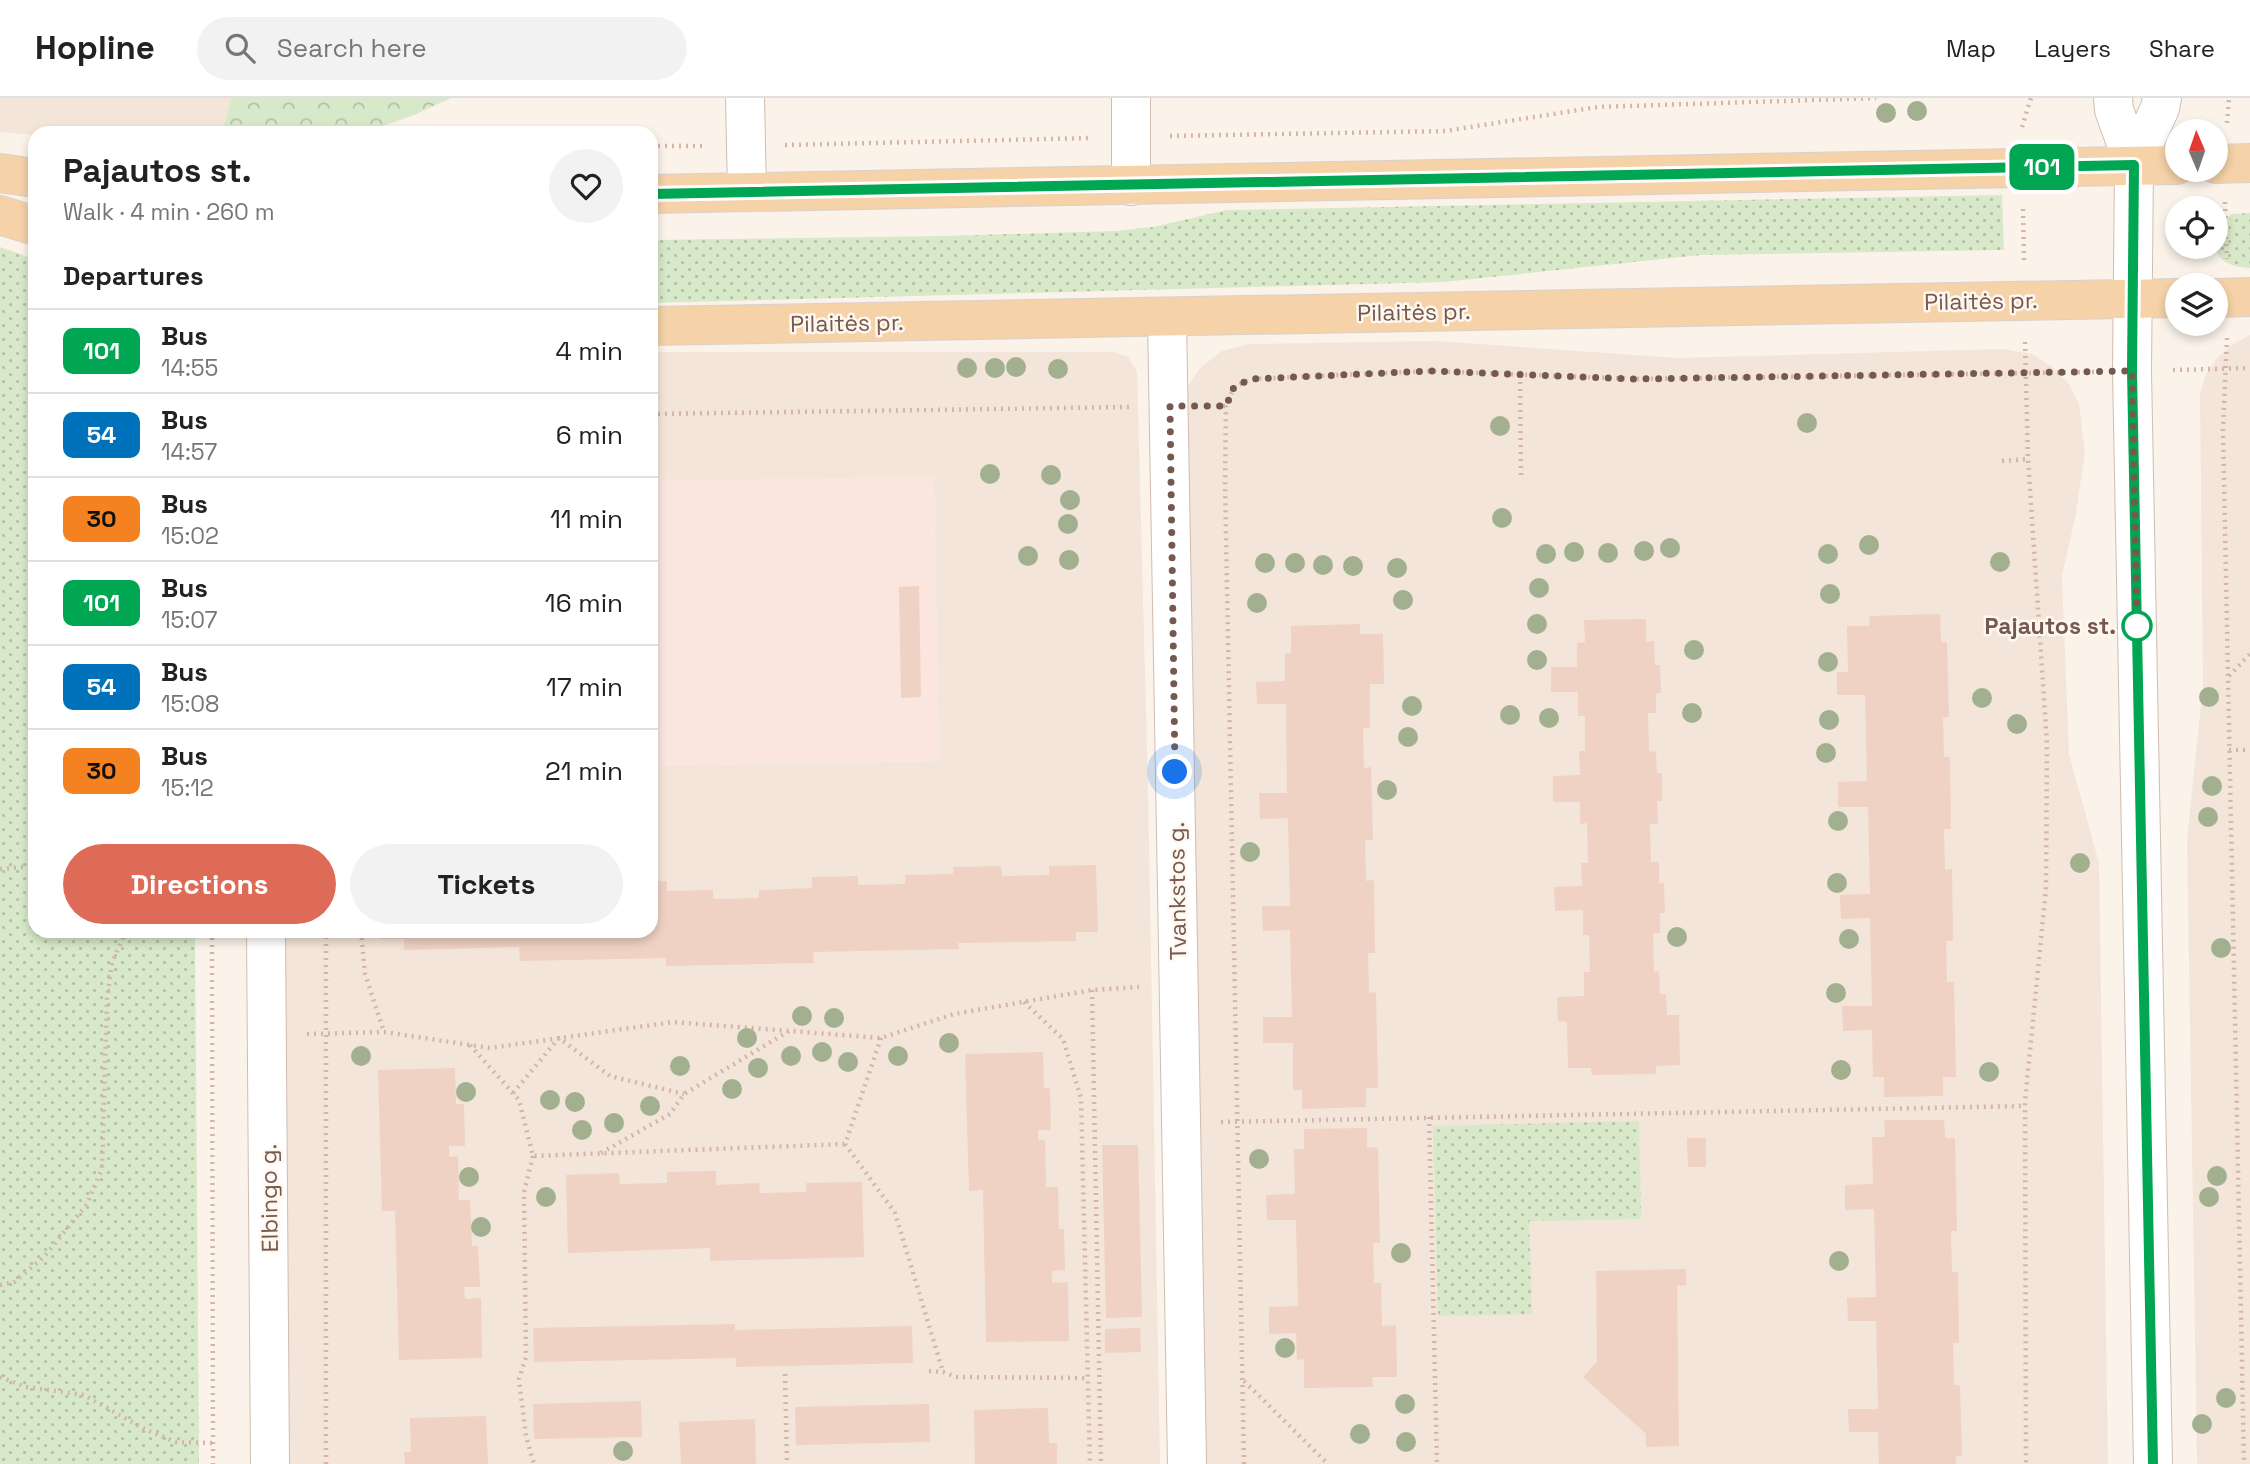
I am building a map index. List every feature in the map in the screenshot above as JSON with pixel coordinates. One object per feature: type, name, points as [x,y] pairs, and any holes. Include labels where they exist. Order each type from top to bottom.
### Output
[{"type":"main road","points":[[658,194],[2165,164]]},
{"type":"main road","points":[[0,173],[28,177]]},
{"type":"main road","points":[[0,215],[28,224]]},
{"type":"main road","name":"Pilaitės pr.","points":[[658,326],[2165,299]]},
{"type":"street","points":[[745,98],[747,192]]},
{"type":"street","points":[[1131,98],[1131,186]]},
{"type":"street","points":[[2113,98],[2114,110],[2134,165],[2132,371],[2153,1464]]},
{"type":"street","points":[[2134,165],[2162,98]]},
{"type":"street","name":"Tvankstos g.","points":[[1167,318],[1187,1464]]},
{"type":"street","name":"Elbingo g.","points":[[266,938],[270,1464]]},
{"type":"path","points":[[658,146],[1445,131],[1598,107],[1876,98]]},
{"type":"path","points":[[2026,1464],[2025,1106],[2046,888],[2047,744],[2028,459],[2024,300],[2022,122],[2031,98]]},
{"type":"path","points":[[2229,98],[2231,297],[2223,429],[2244,1464]]},
{"type":"path","points":[[1244,1464],[1226,406],[1234,387],[1251,379],[1429,371],[1636,379],[2250,368]]},
{"type":"path","points":[[1520,375],[1521,475]]},
{"type":"path","points":[[658,414],[1226,406]]},
{"type":"path","points":[[2002,461],[2028,459]]},
{"type":"path","points":[[2228,677],[2250,654]]},
{"type":"path","points":[[2229,750],[2250,750]]},
{"type":"path","points":[[0,869],[28,867]]},
{"type":"path","points":[[0,1285],[14,1282],[43,1258],[87,1204],[102,1169],[107,999],[112,962],[124,938]]},
{"type":"path","points":[[212,938],[213,1464]]},
{"type":"path","points":[[326,938],[326,1464]]},
{"type":"path","points":[[362,938],[365,974],[384,1032]]},
{"type":"path","points":[[267,1035],[384,1032],[490,1048],[673,1022],[881,1038],[954,1014],[1092,990],[1179,985]]},
{"type":"path","points":[[1092,990],[1101,1464]]},
{"type":"path","points":[[1024,1002],[1063,1039],[1081,1098],[1090,1464]]},
{"type":"path","points":[[601,1153],[670,1114],[684,1094],[791,1031]]},
{"type":"path","points":[[513,1093],[559,1038]]},
{"type":"path","points":[[559,1038],[610,1076],[684,1094]]},
{"type":"path","points":[[845,1144],[881,1038]]},
{"type":"path","points":[[470,1045],[519,1100],[533,1156],[524,1192],[526,1357],[519,1378],[526,1436],[534,1464]]},
{"type":"path","points":[[1181,1123],[2025,1106]]},
{"type":"path","points":[[1429,1118],[1437,1464]]},
{"type":"path","points":[[533,1156],[845,1144]]},
{"type":"path","points":[[845,1144],[895,1213],[943,1372]]},
{"type":"path","points":[[929,1371],[956,1377],[1088,1378]]},
{"type":"path","points":[[785,1374],[787,1464]]},
{"type":"path","points":[[0,1377],[26,1387],[84,1395],[146,1430],[176,1442],[213,1443]]},
{"type":"path","points":[[1243,1380],[1328,1464]]},
{"type":"shaded area","points":[[0,98],[232,98],[223,126],[28,126],[28,134],[0,132]]},
{"type":"shaded area","points":[[2250,335],[2250,1464],[2197,1464],[2187,839],[2203,686],[2200,394],[2206,374],[2218,357],[2233,344]]},
{"type":"shaded area","points":[[1436,341],[1678,358],[2002,349],[2032,354],[2052,367],[2068,383],[2079,404],[2085,452],[2076,513],[2062,576],[2069,754],[2099,863],[2108,1464],[1204,1464],[1183,411],[1188,386],[1201,367],[1222,351],[1249,344]]},
{"type":"shaded area","points":[[658,352],[1115,352],[1128,357],[1137,371],[1148,786],[1160,1464],[286,1464],[285,938],[658,938],[658,766],[939,761],[934,478],[658,480]]},
{"type":"shaded area","points":[[934,477],[939,761],[658,766],[658,480]]},
{"type":"green space","points":[[232,98],[451,98],[383,126],[223,126]]},
{"type":"green space","points":[[2002,195],[2004,250],[1701,255],[1444,282],[658,303],[658,240],[1115,231],[1153,227],[1227,210]]},
{"type":"green space","points":[[2250,213],[2250,268],[2232,265],[2221,259],[2228,259],[2228,217],[2232,214]]},
{"type":"green space","points":[[0,247],[28,257],[28,938],[195,938],[199,1464],[0,1464]]},
{"type":"green space","points":[[1639,1121],[1641,1219],[1529,1221],[1532,1314],[1438,1316],[1433,1126]]},
{"type":"building","points":[[919,586],[921,697],[901,698],[899,587]]},
{"type":"building","points":[[1940,614],[1941,642],[1947,642],[1949,717],[1943,717],[1944,757],[1950,757],[1951,829],[1944,829],[1945,870],[1952,869],[1953,941],[1946,941],[1947,982],[1954,982],[1956,1077],[1943,1077],[1943,1096],[1884,1097],[1884,1077],[1873,1077],[1872,1030],[1843,1031],[1842,1006],[1872,1006],[1870,918],[1841,919],[1840,895],[1870,894],[1868,807],[1838,807],[1838,782],[1867,781],[1865,695],[1837,695],[1837,672],[1848,672],[1847,626],[1869,626],[1870,616]]},
{"type":"building","points":[[1646,619],[1646,642],[1654,641],[1655,665],[1660,665],[1661,693],[1656,693],[1656,713],[1648,713],[1649,751],[1656,752],[1657,773],[1662,773],[1662,801],[1657,801],[1658,824],[1650,824],[1651,862],[1659,862],[1659,884],[1664,883],[1665,913],[1660,913],[1660,933],[1653,933],[1654,972],[1659,971],[1660,994],[1666,994],[1667,1015],[1679,1015],[1680,1065],[1656,1066],[1656,1074],[1592,1075],[1591,1068],[1568,1068],[1567,1022],[1558,1021],[1557,997],[1584,996],[1584,972],[1590,972],[1589,935],[1583,935],[1583,910],[1555,911],[1554,887],[1582,886],[1581,863],[1588,863],[1587,823],[1580,824],[1580,802],[1553,802],[1553,776],[1580,775],[1579,751],[1585,751],[1585,716],[1578,716],[1578,692],[1551,692],[1551,667],[1577,667],[1577,643],[1585,642],[1584,620]]},
{"type":"building","points":[[1360,624],[1360,634],[1383,634],[1384,684],[1370,684],[1370,728],[1363,728],[1364,768],[1371,767],[1373,840],[1365,840],[1366,881],[1374,880],[1375,953],[1368,953],[1369,993],[1376,992],[1378,1088],[1366,1088],[1366,1107],[1302,1109],[1302,1090],[1293,1090],[1293,1043],[1263,1043],[1263,1017],[1292,1017],[1290,930],[1263,931],[1262,906],[1290,906],[1288,818],[1260,819],[1259,793],[1287,793],[1286,704],[1257,704],[1256,682],[1285,681],[1285,654],[1291,653],[1291,626]]},
{"type":"building","points":[[1096,865],[1098,932],[1076,932],[1076,941],[958,943],[959,949],[813,952],[814,963],[666,966],[666,958],[520,961],[519,947],[404,950],[404,939],[380,939],[658,938],[658,881],[667,881],[667,891],[713,890],[713,899],[759,898],[759,890],[812,888],[812,877],[858,876],[858,885],[905,884],[905,875],[953,874],[953,867],[1001,866],[1002,876],[1049,875],[1049,866]]},
{"type":"building","points":[[1043,1052],[1044,1088],[1050,1088],[1051,1130],[1038,1130],[1038,1140],[1045,1140],[1046,1187],[1058,1187],[1059,1229],[1064,1229],[1065,1270],[1052,1271],[1052,1283],[1068,1282],[1069,1341],[986,1342],[983,1190],[969,1191],[965,1054]]},
{"type":"building","points":[[455,1068],[456,1104],[464,1104],[465,1146],[449,1146],[449,1157],[458,1156],[459,1200],[470,1200],[472,1246],[478,1246],[480,1287],[464,1287],[465,1299],[481,1298],[482,1358],[399,1360],[395,1211],[382,1211],[378,1070]]},
{"type":"building","points":[[1884,1120],[1944,1120],[1945,1138],[1955,1138],[1957,1231],[1951,1231],[1952,1272],[1958,1272],[1959,1343],[1953,1343],[1954,1385],[1960,1385],[1962,1456],[1956,1456],[1956,1464],[1879,1464],[1878,1432],[1849,1432],[1848,1409],[1878,1409],[1876,1321],[1848,1321],[1847,1298],[1876,1297],[1874,1209],[1845,1210],[1845,1185],[1873,1184],[1872,1137],[1885,1137]]},
{"type":"building","points":[[1367,1128],[1367,1147],[1378,1148],[1380,1243],[1373,1243],[1374,1283],[1381,1283],[1382,1326],[1396,1325],[1397,1377],[1372,1377],[1373,1387],[1304,1388],[1304,1359],[1297,1360],[1296,1333],[1269,1334],[1269,1307],[1298,1306],[1296,1220],[1267,1220],[1266,1195],[1295,1194],[1294,1149],[1304,1149],[1304,1129]]},
{"type":"building","points":[[1687,1138],[1706,1138],[1706,1167],[1688,1167]]},
{"type":"building","points":[[1102,1145],[1138,1145],[1142,1317],[1106,1318]]},
{"type":"building","points":[[716,1171],[716,1185],[759,1183],[760,1193],[806,1192],[806,1183],[862,1182],[864,1257],[710,1261],[710,1248],[568,1253],[566,1175],[619,1173],[620,1184],[667,1183],[667,1172]]},
{"type":"building","points":[[1686,1269],[1686,1285],[1677,1286],[1679,1446],[1646,1447],[1646,1434],[1583,1377],[1597,1362],[1596,1271]]},
{"type":"building","points":[[735,1324],[735,1330],[912,1326],[913,1363],[736,1367],[736,1358],[534,1362],[533,1328]]},
{"type":"building","points":[[1140,1328],[1141,1352],[1105,1353],[1105,1329]]},
{"type":"building","points":[[641,1401],[642,1437],[534,1439],[533,1404]]},
{"type":"building","points":[[929,1404],[930,1442],[796,1445],[795,1407]]},
{"type":"building","points":[[1048,1408],[1049,1443],[1057,1443],[1057,1464],[975,1464],[974,1410]]},
{"type":"building","points":[[486,1416],[488,1464],[405,1464],[404,1452],[411,1452],[410,1418]]},
{"type":"building","points":[[755,1419],[756,1464],[681,1464],[679,1422]]},
{"type":"bus line","name":"101","points":[[658,194],[2134,165],[2132,371],[2153,1464]]},
{"type":"place","name":"Pajautos st.","points":[[2137,626]]},
{"type":"route","points":[[1175,772],[1170,406],[1226,406],[1234,387],[1251,379],[1429,371],[1636,379],[2132,371],[2137,626]]}]
